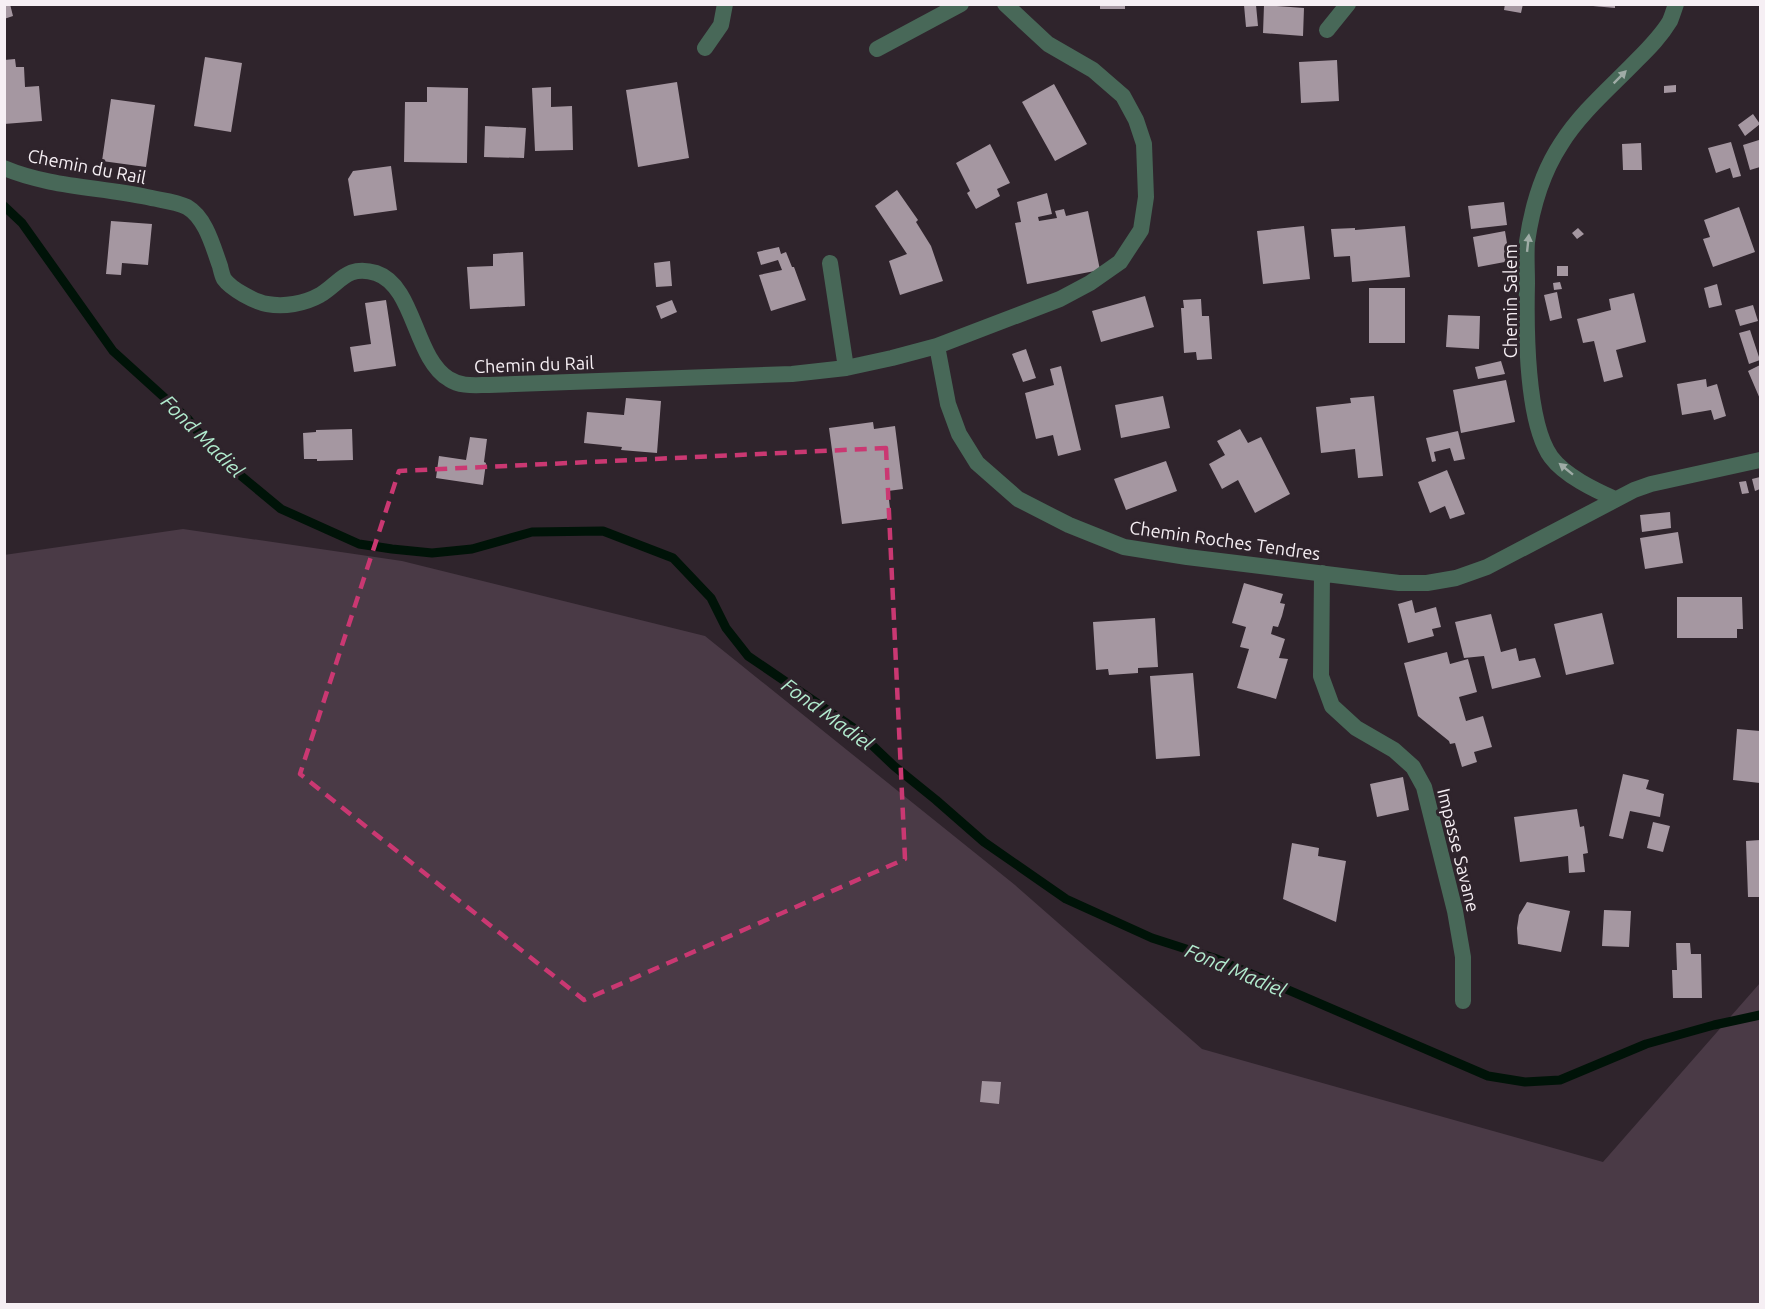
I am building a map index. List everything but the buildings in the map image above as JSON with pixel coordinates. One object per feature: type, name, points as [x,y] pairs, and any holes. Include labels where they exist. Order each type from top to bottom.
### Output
[{"type":"street","points":[[705,48],[721,25],[725,4]]},
{"type":"street","points":[[877,49],[962,4]]},
{"type":"street","points":[[937,346],[1060,298],[1090,283],[1120,262],[1141,230],[1146,197],[1144,144],[1136,120],[1123,96],[1093,70],[1048,44],[1005,4]]},
{"type":"street","points":[[1327,30],[1348,4]]},
{"type":"street","name":"Chemin Salem","points":[[1616,499],[1593,489],[1566,470],[1552,457],[1543,441],[1534,409],[1526,324],[1527,244],[1544,173],[1562,143],[1589,108],[1655,41],[1670,21],[1676,4]]},
{"type":"street","name":"Chemin du Rail","points":[[4,168],[48,181],[118,191],[187,208],[199,218],[225,279],[243,295],[265,304],[306,302],[321,295],[346,274],[362,271],[376,273],[399,291],[430,359],[439,371],[450,380],[463,385],[792,374],[846,368],[937,346]]},
{"type":"street","points":[[830,263],[846,368]]},
{"type":"street","name":"Chemin Roches Tendres","points":[[937,346],[948,404],[959,434],[977,463],[1018,499],[1069,525],[1124,547],[1187,557],[1400,583],[1427,583],[1456,578],[1486,567],[1616,499],[1651,484],[1761,460]]},
{"type":"street","name":"Impasse Savane","points":[[1322,573],[1321,676],[1332,706],[1356,728],[1394,750],[1413,767],[1424,787],[1455,911],[1463,957],[1463,1001]]},
{"type":"highlighted area","points":[[886,448],[905,859],[584,1000],[300,774],[399,471]]},
{"type":"shaded area","points":[[183,529],[402,561],[705,636],[1015,885],[1202,1049],[1603,1162],[1760,983],[1760,1304],[5,1304],[4,555]]},
{"type":"waterway","name":"Fond Madiel","points":[[4,206],[22,223],[113,351],[188,419],[216,455],[281,509],[359,544],[392,549],[432,553],[472,549],[532,532],[603,531],[673,558],[711,598],[726,628],[748,656],[855,729],[894,766],[984,842],[1066,899],[1152,938],[1214,958],[1488,1076],[1525,1082],[1560,1080],[1646,1044],[1760,1015]]}]
